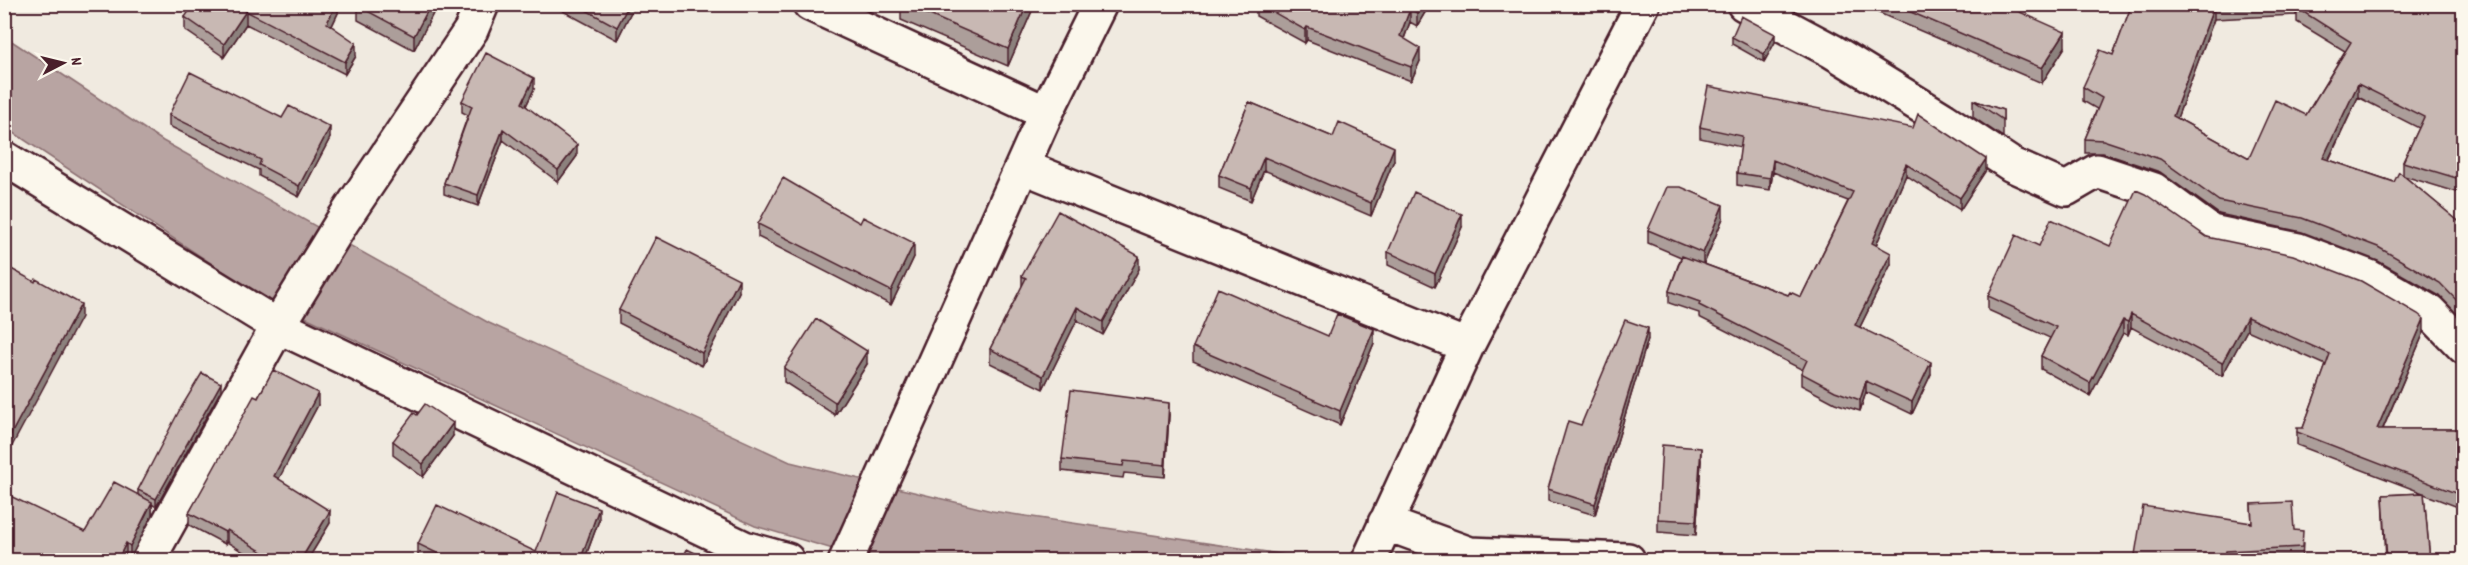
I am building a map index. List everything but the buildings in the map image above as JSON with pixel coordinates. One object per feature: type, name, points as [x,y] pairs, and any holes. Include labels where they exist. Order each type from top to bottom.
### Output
[{"type":"street","points":[[148,561],[278,326],[342,222],[471,30],[482,4]]},
{"type":"street","points":[[810,4],[1046,113]]},
{"type":"street","points":[[846,561],[1024,167],[1046,113],[1100,4]]},
{"type":"street","points":[[1369,561],[1467,346],[1643,4]]},
{"type":"street","points":[[1744,4],[1832,51],[2012,165],[2066,189],[2097,171],[2154,190],[2211,232],[2298,250],[2369,277],[2430,312],[2463,347]]},
{"type":"street","points":[[4,158],[278,326],[744,548],[787,561]]},
{"type":"street","points":[[1024,167],[1467,346]]},
{"type":"street","points":[[1385,523],[1470,554],[1628,561]]},
{"type":"shaded area","points":[[4,36],[163,141],[489,323],[790,462],[992,511],[1320,560],[870,560],[755,526],[262,297],[5,127]]}]
